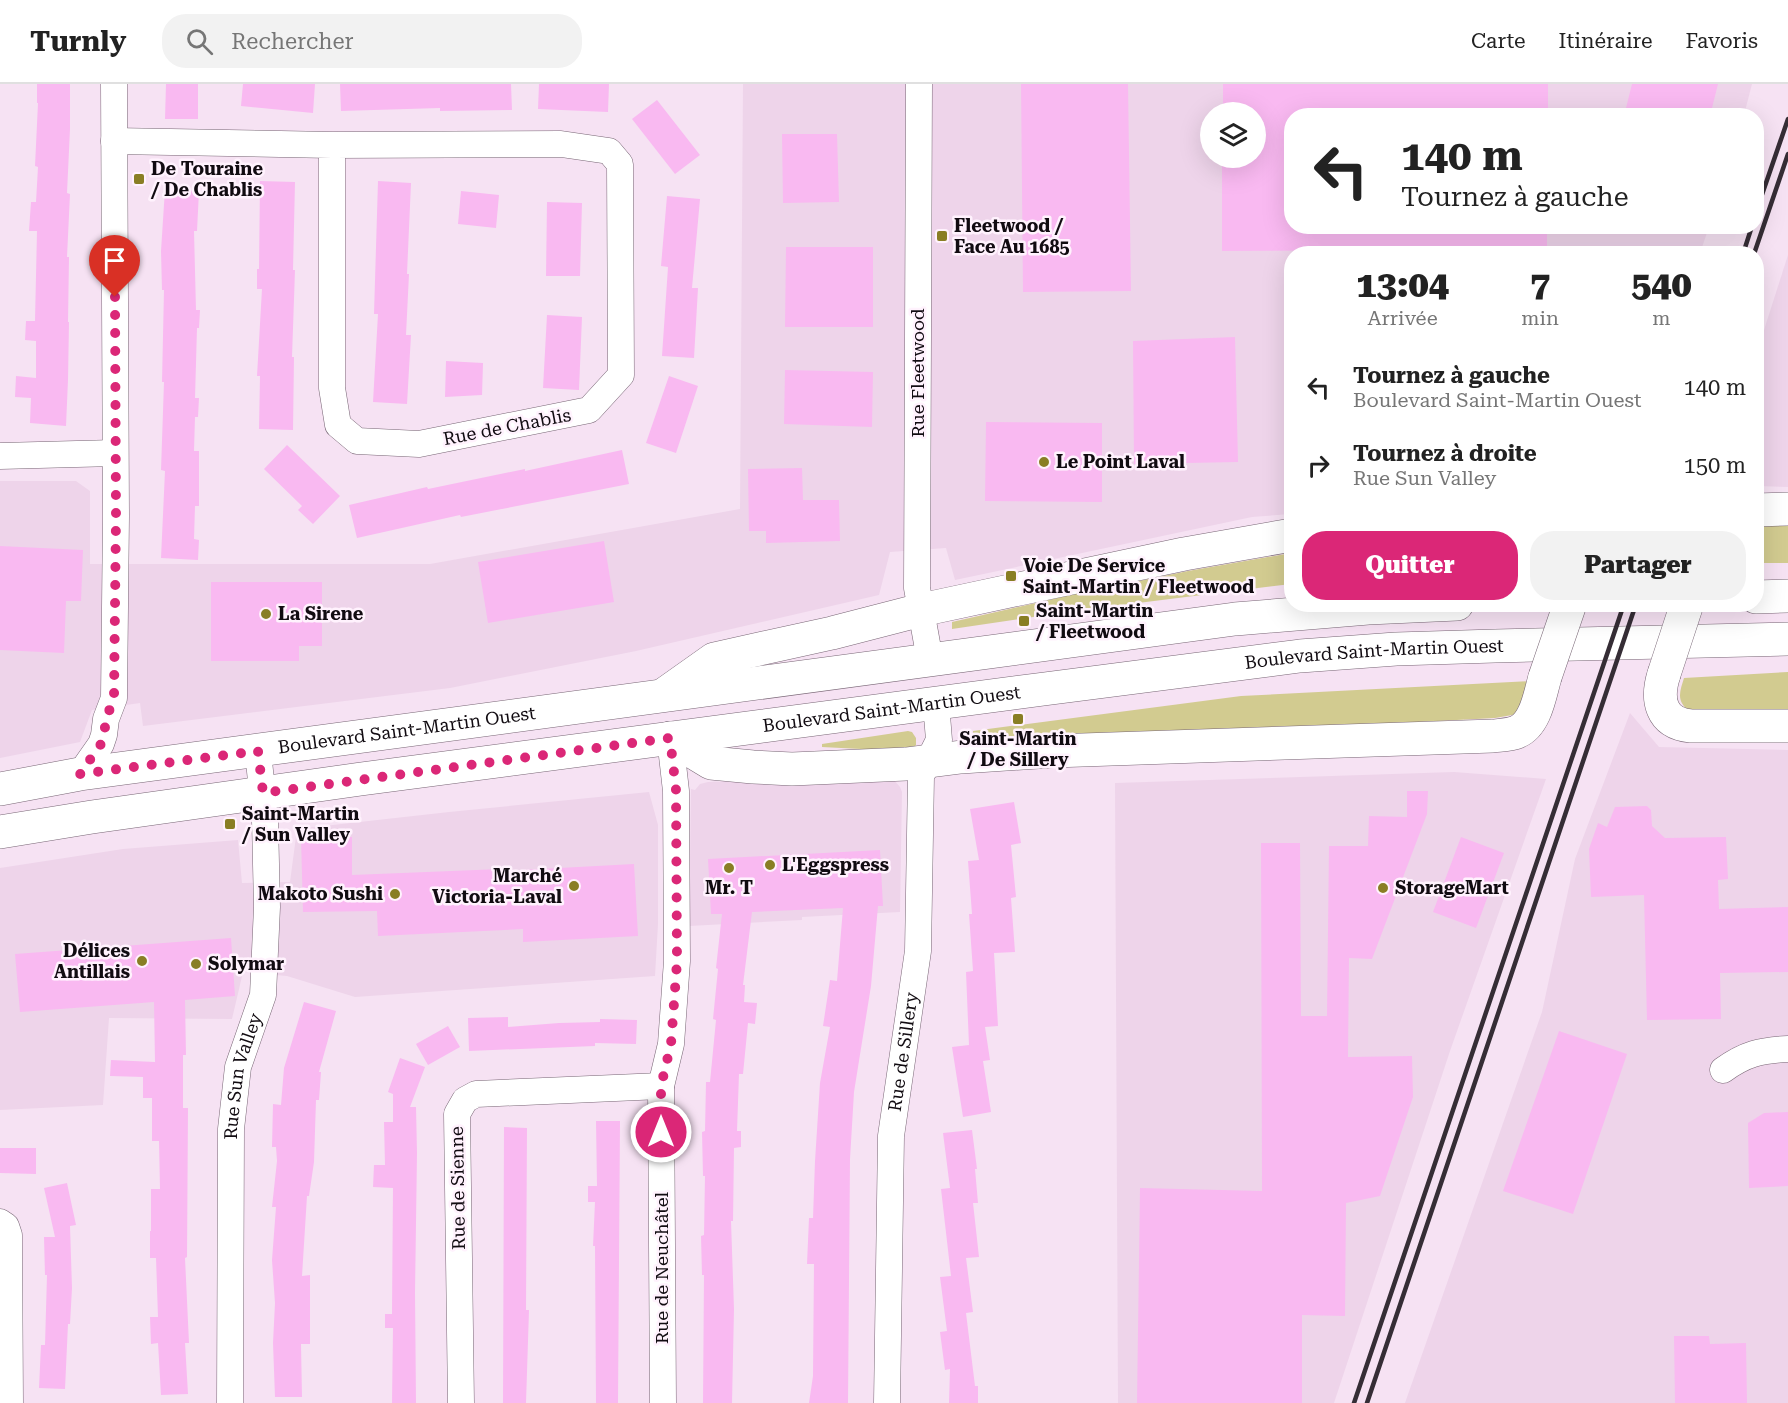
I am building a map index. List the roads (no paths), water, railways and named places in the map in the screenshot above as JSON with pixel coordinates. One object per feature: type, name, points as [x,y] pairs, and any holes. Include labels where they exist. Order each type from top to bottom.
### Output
[{"type":"main road","points":[[1764,510],[1788,509]]},
{"type":"main road","points":[[663,696],[714,660],[921,610],[1184,554],[1284,536]]},
{"type":"main road","points":[[1764,597],[1788,596]]},
{"type":"main road","name":"Boulevard Saint-Martin Ouest","points":[[0,789],[80,774],[1235,620],[1319,612]]},
{"type":"main road","points":[[670,738],[711,763],[801,769],[928,762],[961,757],[1053,751],[1510,734],[1520,731],[1530,720],[1567,612]]},
{"type":"main road","points":[[1685,612],[1664,674],[1660,693],[1661,704],[1666,714],[1680,724],[1691,726],[1788,726]]},
{"type":"main road","name":"Boulevard Saint-Martin Ouest","points":[[0,832],[70,820],[670,738],[1221,665],[1332,653],[1495,646],[1788,639]]},
{"type":"street","points":[[80,774],[101,744],[106,719],[114,698],[116,453],[114,84]]},
{"type":"street","name":"Rue Fleetwood","points":[[919,84],[917,588],[930,660]]},
{"type":"street","name":"Rue de Chablis","points":[[114,141],[332,145],[561,144],[609,151],[621,164],[621,375],[589,410],[419,444],[357,441],[338,425],[332,388],[332,145]]},
{"type":"street","points":[[0,456],[116,453]]},
{"type":"street","name":"Rue de Sillery","points":[[887,1403],[891,1136],[918,951],[921,776],[939,740],[936,703]]},
{"type":"street","name":"Rue de Neuchâtel","points":[[663,1403],[661,1086],[671,1044],[677,962],[676,790],[670,738]]},
{"type":"street","name":"Rue Sun Valley","points":[[230,1403],[231,1129],[238,1066],[263,995],[267,907],[265,822],[258,751]]},
{"type":"street","points":[[1723,1070],[1756,1052],[1788,1049]]},
{"type":"street","name":"Rue de Sienne","points":[[461,1403],[457,1114],[465,1100],[477,1094],[661,1086]]},
{"type":"street","points":[[0,1222],[6,1226],[9,1235],[10,1403]]},
{"type":"railway","points":[[1764,189],[1788,119]]},
{"type":"railway","points":[[1764,225],[1788,154]]},
{"type":"railway","points":[[1746,246],[1749,234]]},
{"type":"railway","points":[[1757,246],[1761,234]]},
{"type":"railway","points":[[1354,1403],[1621,612]]},
{"type":"railway","points":[[1367,1403],[1633,612]]},
{"type":"place","name":"De Touraine / De Chablis","points":[[139,179]]},
{"type":"place","name":"Fleetwood / Face Au 1685","points":[[942,236]]},
{"type":"place","name":"Le Point Laval","points":[[1044,462]]},
{"type":"place","name":"Voie De Service Saint-Martin / Fleetwood","points":[[1011,576]]},
{"type":"place","name":"La Sirene","points":[[266,614]]},
{"type":"place","name":"Saint-Martin / Fleetwood","points":[[1024,621]]},
{"type":"place","name":"Saint-Martin / De Sillery","points":[[1018,719]]},
{"type":"place","name":"Saint-Martin / Sun Valley","points":[[230,824]]},
{"type":"place","name":"L'Eggspress","points":[[770,865]]},
{"type":"place","name":"Mr. T","points":[[729,868]]},
{"type":"place","name":"Marché Victoria-Laval","points":[[574,886]]},
{"type":"place","name":"StorageMart","points":[[1383,888]]},
{"type":"place","name":"Makoto Sushi","points":[[395,894]]},
{"type":"place","name":"Délices Antillais","points":[[142,961]]},
{"type":"place","name":"Solymar","points":[[196,964]]}]
